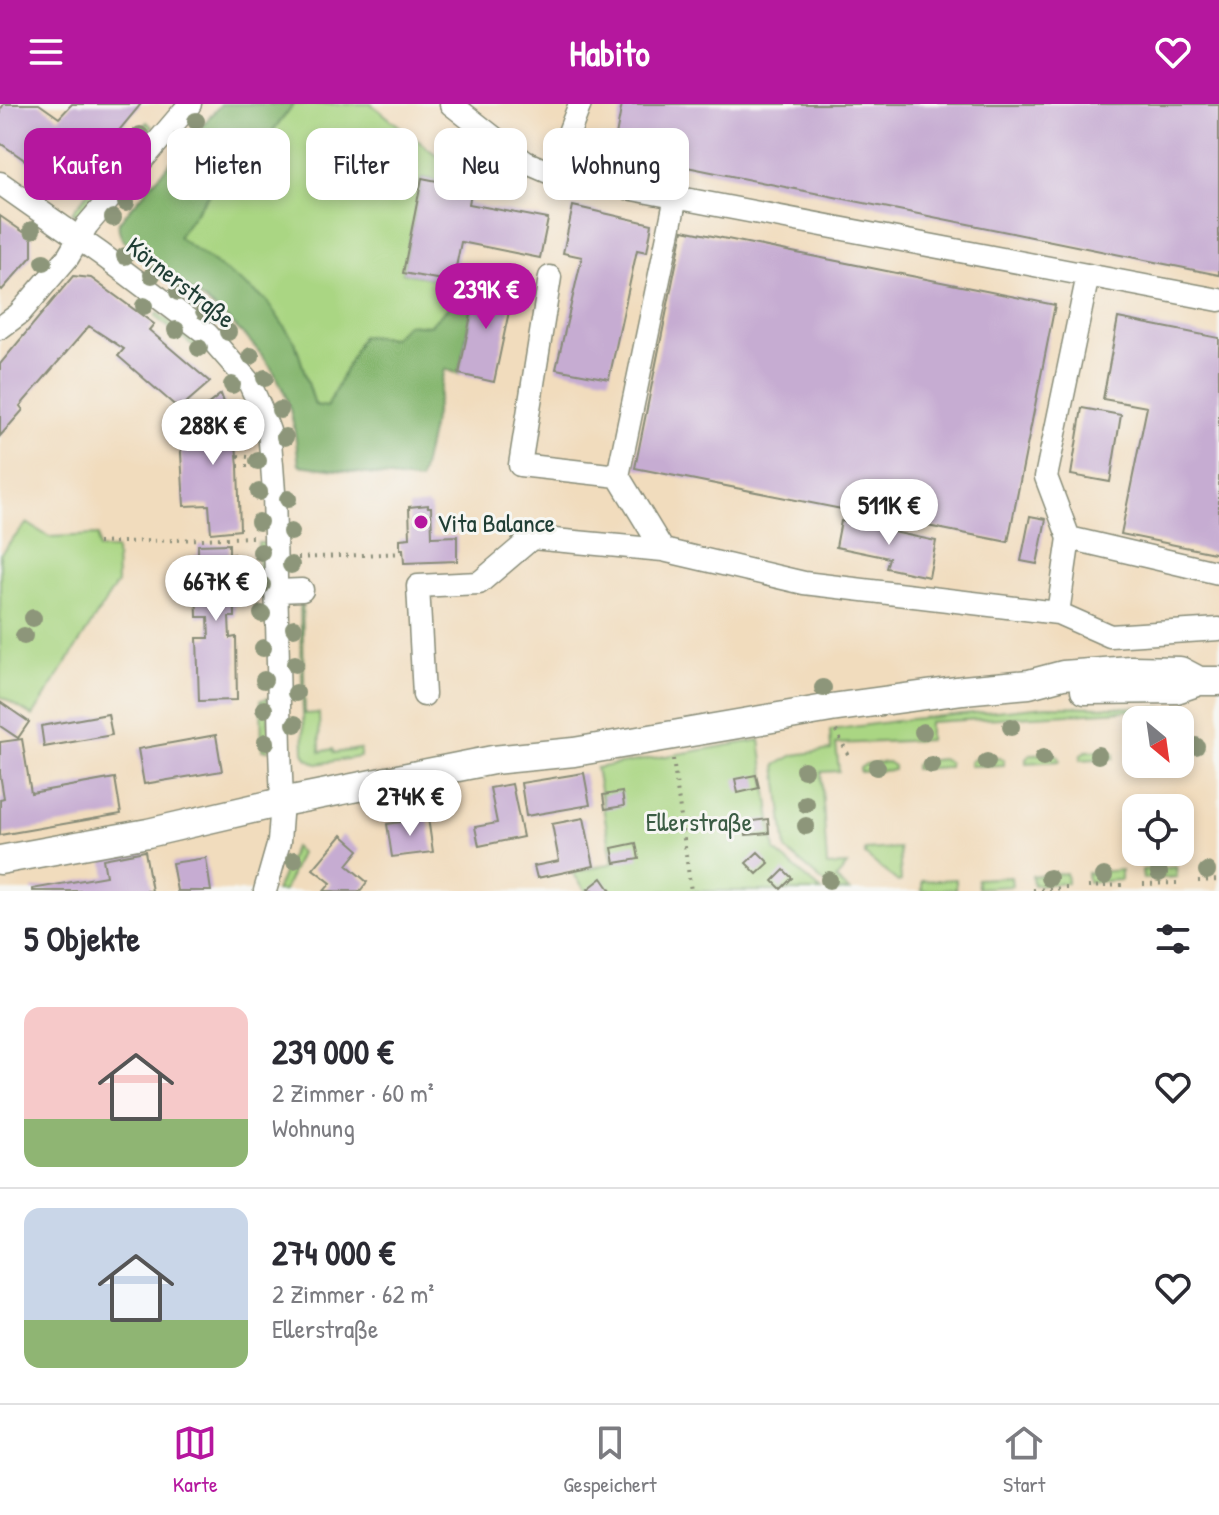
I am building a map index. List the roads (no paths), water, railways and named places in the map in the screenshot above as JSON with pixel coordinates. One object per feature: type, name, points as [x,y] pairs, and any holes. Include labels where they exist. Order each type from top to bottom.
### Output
[{"type":"main road","points":[[0,860],[148,833],[282,802],[493,760],[574,752],[831,708],[1029,684],[1081,690],[1132,690],[1176,689],[1209,681]]},
{"type":"street","points":[[0,328],[19,314],[68,257],[87,225],[190,104]]},
{"type":"street","points":[[451,104],[525,162],[543,170]]},
{"type":"street","points":[[571,128],[580,104]]},
{"type":"street","name":"Körnerstraße","points":[[0,183],[207,334],[249,382],[261,409],[269,431],[274,492],[282,802],[277,853],[265,891]]},
{"type":"street","points":[[689,199],[1219,300]]},
{"type":"street","points":[[663,550],[618,476],[675,200]]},
{"type":"street","points":[[1058,613],[1069,538],[1046,477],[1088,275]]},
{"type":"street","points":[[550,277],[520,465],[618,476]]},
{"type":"street","points":[[424,695],[418,586],[479,583],[532,538],[663,550],[804,583],[1058,613],[1110,636],[1219,629]]},
{"type":"street","points":[[1069,538],[1219,573]]},
{"type":"street","points":[[277,591],[302,590]]},
{"type":"place","name":"Vita Balance","points":[[421,522]]},
{"type":"park label","name":"Ellerstraße","points":[[699,821]]}]
